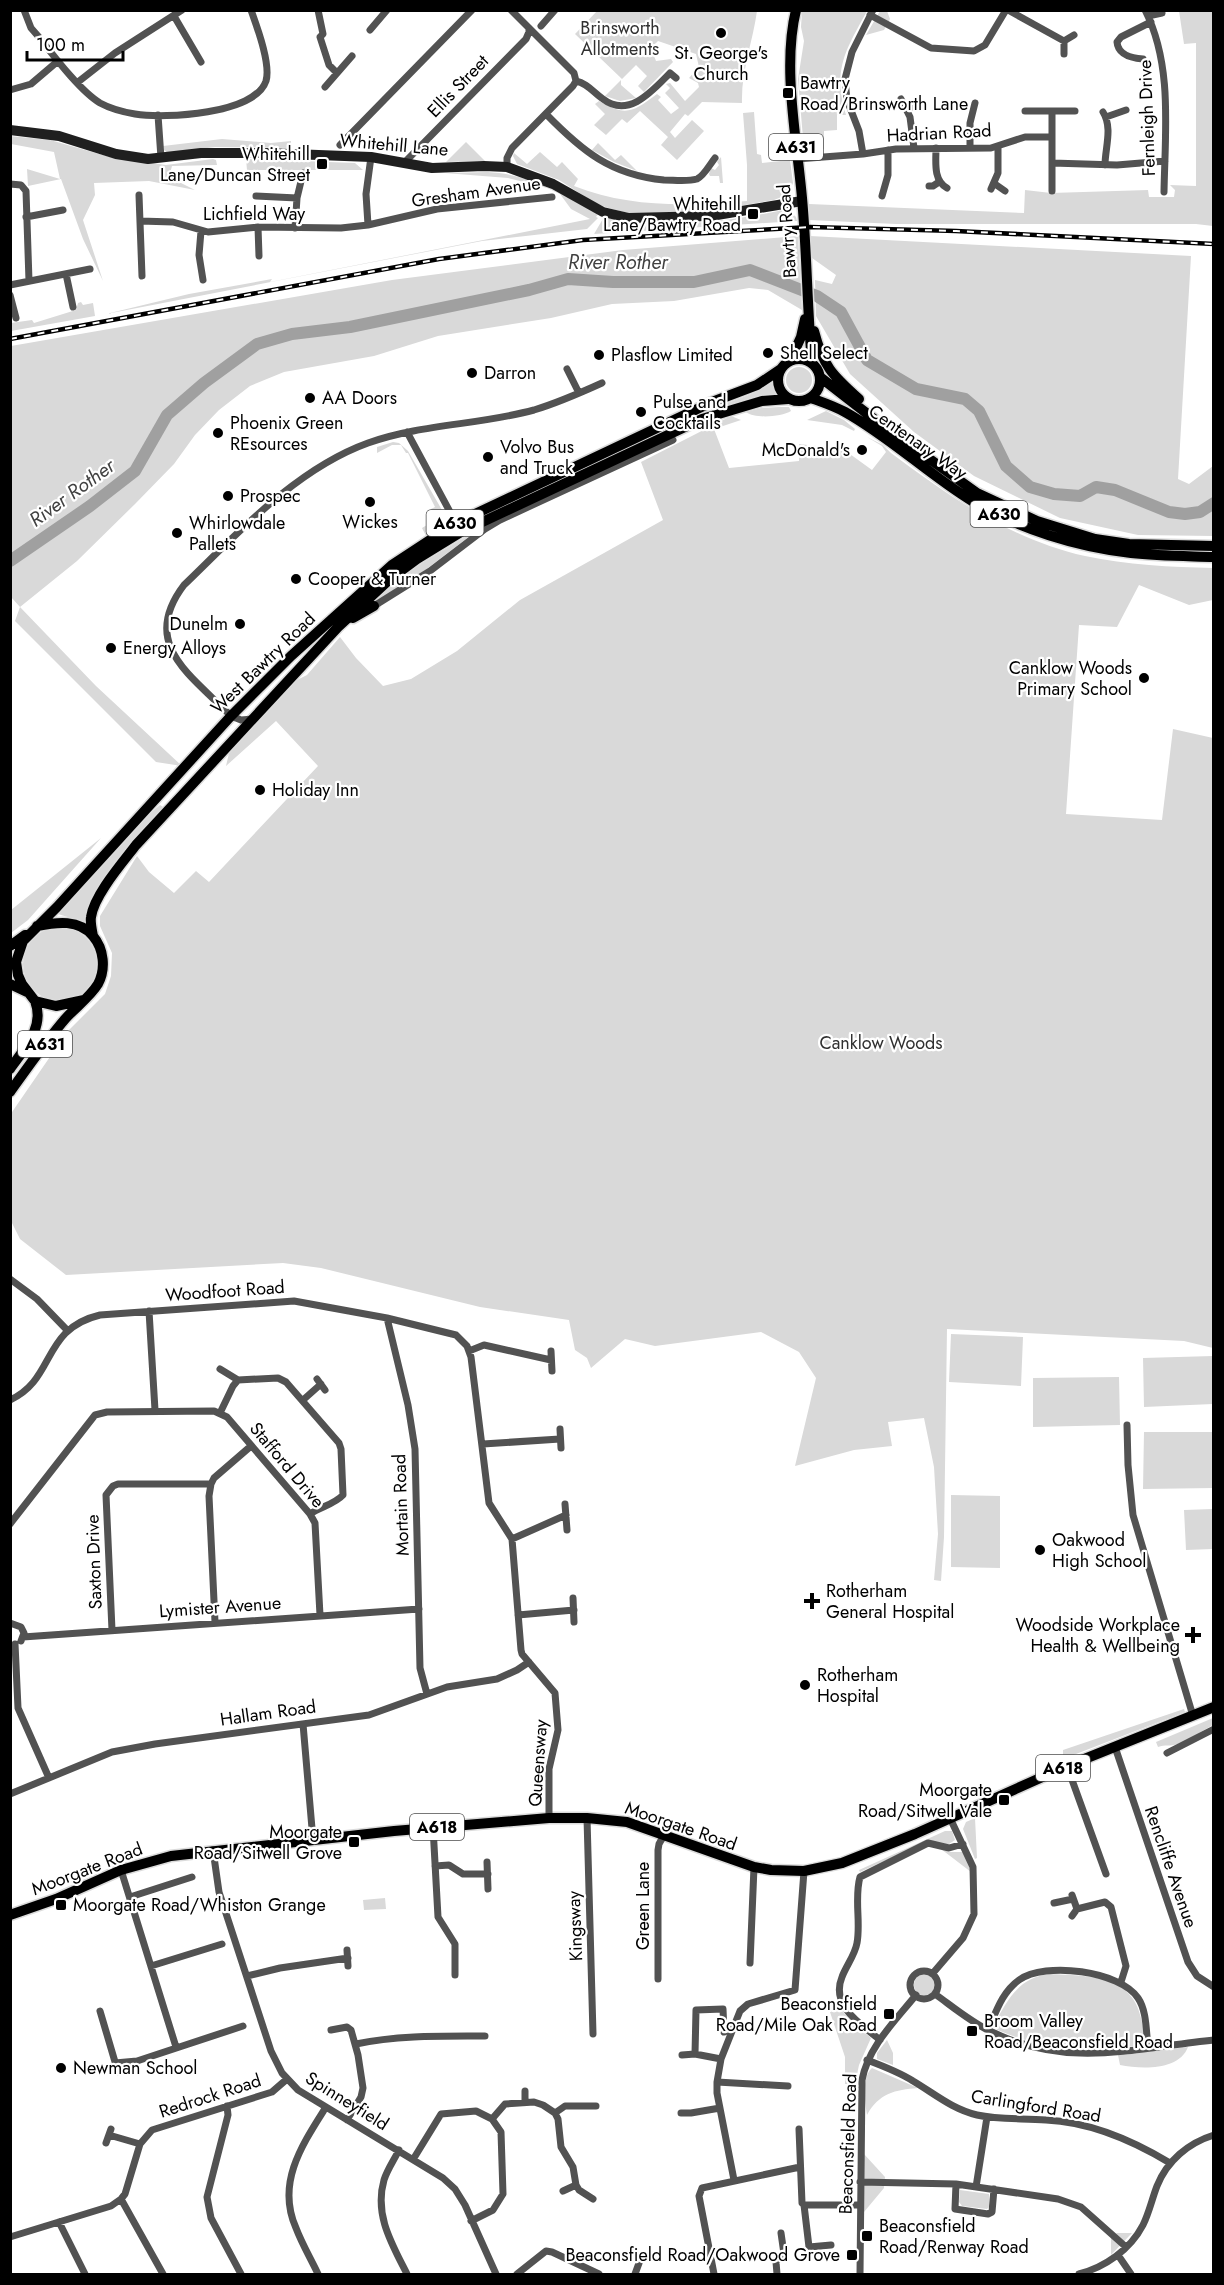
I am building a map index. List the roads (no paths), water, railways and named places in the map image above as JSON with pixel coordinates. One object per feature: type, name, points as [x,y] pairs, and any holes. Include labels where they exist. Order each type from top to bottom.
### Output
[{"type":"main road","name":"Bawtry Road","points":[[796,10],[791,79],[802,201],[812,363]]},
{"type":"main road","name":"Whitehill Lane","points":[[10,130],[66,138],[126,157],[161,158],[222,152],[371,157],[432,168],[507,167],[553,183],[603,212],[629,218],[711,216],[802,201]]},
{"type":"main road","name":"Bawtry Road","points":[[790,361],[801,337],[807,303]]},
{"type":"main road","name":"A630","points":[[807,303],[820,354],[832,375],[910,445]]},
{"type":"main road","points":[[790,361],[802,359],[812,363]]},
{"type":"main road","name":"A630","points":[[781,369],[790,361]]},
{"type":"main road","name":"A630","points":[[812,363],[820,377],[977,493],[1053,526],[1095,539],[1161,546],[1214,546]]},
{"type":"main road","points":[[781,369],[779,387],[788,399]]},
{"type":"main road","name":"West Bawtry Road","points":[[33,930],[57,907],[231,716],[291,656],[392,565],[456,523],[712,402],[758,385],[781,369]]},
{"type":"main road","points":[[811,398],[819,388],[820,377]]},
{"type":"main road","name":"A630","points":[[788,399],[799,402],[811,398]]},
{"type":"main road","name":"Centenary Way","points":[[811,398],[843,411],[870,427],[972,501],[1030,528],[1108,550],[1214,557]]},
{"type":"main road","name":"West Bawtry Road","points":[[93,936],[91,924],[93,909],[136,844],[338,627],[390,579],[453,536],[702,419],[762,401],[788,399]]},
{"type":"main road","points":[[673,440],[683,435],[702,419]]},
{"type":"main road","points":[[338,627],[374,606]]},
{"type":"main road","points":[[10,946],[33,930],[62,922],[85,928],[100,948],[103,969],[98,984],[84,1000],[56,1006],[35,1000],[27,992],[18,975],[16,962],[20,947],[33,930]]},
{"type":"main road","points":[[10,984],[27,992]]},
{"type":"main road","name":"A631","points":[[10,1069],[37,1026],[39,1013],[35,1000]]},
{"type":"main road","name":"A631","points":[[10,1092],[67,1017],[84,1000]]},
{"type":"main road","name":"A631","points":[[10,1076],[27,1068]]},
{"type":"main road","name":"Moorgate Road","points":[[10,1915],[56,1899],[121,1870],[171,1856],[433,1827],[549,1818],[587,1818],[627,1822],[754,1867],[804,1871],[842,1863],[1067,1766],[1214,1707]]},
{"type":"street","points":[[24,10],[31,28],[58,61],[96,100],[109,107],[133,114],[158,116],[224,108],[244,102],[260,91],[266,80],[267,68],[251,10]]},
{"type":"street","points":[[78,82],[114,53],[182,10]]},
{"type":"street","points":[[318,10],[323,34],[320,37],[329,65],[338,73]]},
{"type":"street","points":[[370,30],[387,10]]},
{"type":"street","points":[[340,145],[472,10]]},
{"type":"street","points":[[507,167],[507,158],[512,148],[576,81],[574,73],[511,10]]},
{"type":"street","points":[[541,26],[555,10]]},
{"type":"street","points":[[863,154],[859,131],[847,100],[845,79],[852,52],[872,13],[931,48],[975,51],[983,47],[1007,10],[1064,41]]},
{"type":"street","points":[[1143,59],[1123,54],[1118,42],[1121,37],[1148,16],[1162,13]]},
{"type":"street","points":[[174,16],[201,62]]},
{"type":"street","name":"Fernleigh Drive","points":[[1148,16],[1157,37],[1164,73],[1164,192]]},
{"type":"street","name":"Ellis Street","points":[[405,162],[526,39],[529,28]]},
{"type":"street","points":[[1064,41],[1074,35]]},
{"type":"street","points":[[1064,41],[1064,54]]},
{"type":"street","points":[[325,87],[352,56]]},
{"type":"street","points":[[10,90],[31,84],[58,61]]},
{"type":"street","points":[[576,81],[584,83],[604,100],[623,106],[643,98],[670,73],[676,78]]},
{"type":"street","points":[[901,99],[908,109],[914,131],[914,148]]},
{"type":"street","points":[[908,109],[919,102]]},
{"type":"street","points":[[969,148],[975,103]]},
{"type":"street","points":[[1105,165],[1108,140],[1104,114],[1126,110]]},
{"type":"street","points":[[1025,111],[1076,111]]},
{"type":"street","points":[[1052,111],[1052,191]]},
{"type":"street","points":[[546,114],[581,148],[601,161],[635,176],[671,180],[696,179],[703,174],[714,158]]},
{"type":"street","points":[[158,116],[161,158]]},
{"type":"street","name":"Hadrian Road","points":[[797,159],[914,148],[998,147],[1025,137],[1052,137]]},
{"type":"street","points":[[998,147],[999,167],[993,186],[1005,191]]},
{"type":"street","points":[[936,148],[939,182],[947,188]]},
{"type":"street","points":[[882,196],[888,175],[888,150]]},
{"type":"street","points":[[368,225],[366,194],[371,157]]},
{"type":"street","points":[[1052,163],[1105,165],[1165,161]]},
{"type":"street","points":[[295,228],[297,198],[303,173]]},
{"type":"street","points":[[929,186],[939,182]]},
{"type":"street","points":[[10,184],[21,185],[26,191],[29,281]]},
{"type":"street","points":[[139,195],[142,276]]},
{"type":"street","points":[[256,196],[297,198]]},
{"type":"street","name":"Gresham Avenue","points":[[368,225],[431,210],[552,197]]},
{"type":"street","points":[[26,217],[63,210]]},
{"type":"street","name":"Lichfield Way","points":[[140,221],[173,222],[201,231],[215,232],[258,227],[341,228],[368,225]]},
{"type":"street","points":[[258,227],[259,256]]},
{"type":"street","points":[[201,231],[199,255],[203,280]]},
{"type":"street","points":[[10,285],[90,269]]},
{"type":"street","points":[[66,274],[73,307]]},
{"type":"street","points":[[10,295],[16,318]]},
{"type":"street","points":[[567,369],[579,393]]},
{"type":"street","points":[[253,718],[241,720],[231,716],[181,664],[170,649],[166,633],[166,618],[172,601],[184,585],[294,483],[330,460],[368,443],[407,432],[532,410],[602,382]]},
{"type":"street","points":[[407,432],[456,523]]},
{"type":"street","points":[[374,606],[423,576],[500,520],[673,440]]},
{"type":"street","points":[[10,1279],[37,1299],[67,1330]]},
{"type":"street","name":"Woodfoot Road","points":[[10,1400],[30,1388],[59,1339],[67,1330],[83,1320],[100,1315],[294,1301],[387,1318],[456,1335],[469,1351]]},
{"type":"street","points":[[149,1311],[155,1410]]},
{"type":"street","name":"Mortain Road","points":[[387,1318],[408,1405],[414,1449],[420,1668],[427,1694]]},
{"type":"street","points":[[469,1351],[484,1345],[552,1360]]},
{"type":"street","name":"Queensway","points":[[469,1351],[489,1503],[512,1539],[521,1650],[555,1693],[558,1730],[549,1769],[549,1818]]},
{"type":"street","points":[[551,1351],[552,1371]]},
{"type":"street","points":[[221,1369],[238,1380],[283,1379],[339,1443],[343,1495],[337,1501],[324,1505],[310,1514]]},
{"type":"street","points":[[10,1524],[95,1415],[107,1412],[155,1410],[209,1410],[220,1413],[238,1380]]},
{"type":"street","points":[[303,1400],[321,1384]]},
{"type":"street","name":"Stafford Drive","points":[[220,1413],[227,1417],[310,1514],[316,1529],[320,1615]]},
{"type":"street","points":[[1127,1425],[1133,1515],[1193,1716]]},
{"type":"street","points":[[560,1429],[561,1448]]},
{"type":"street","points":[[483,1444],[560,1439]]},
{"type":"street","points":[[215,1622],[209,1496],[211,1484],[214,1478],[251,1446]]},
{"type":"street","name":"Saxton Drive","points":[[112,1630],[106,1495],[109,1490],[118,1484],[211,1484]]},
{"type":"street","points":[[565,1504],[567,1530]]},
{"type":"street","points":[[512,1539],[566,1515]]},
{"type":"street","points":[[573,1598],[574,1622]]},
{"type":"street","name":"Lymister Avenue","points":[[23,1637],[419,1609]]},
{"type":"street","points":[[518,1615],[574,1610]]},
{"type":"street","points":[[11,1621],[21,1626],[23,1637],[13,1644],[18,1708],[49,1778]]},
{"type":"street","name":"Hallam Road","points":[[10,1794],[112,1752],[134,1747],[369,1715],[447,1687],[507,1676],[529,1662]]},
{"type":"street","points":[[303,1724],[313,1840]]},
{"type":"street","points":[[1167,1753],[1214,1729]]},
{"type":"street","name":"Rencliffe Avenue","points":[[1114,1747],[1188,1962],[1197,1976],[1214,1987]]},
{"type":"street","points":[[1067,1766],[1106,1874]]},
{"type":"street","name":"Kingsway","points":[[587,1818],[593,2034]]},
{"type":"street","points":[[933,1973],[963,1938],[974,1914],[973,1866],[950,1818]]},
{"type":"street","points":[[433,1827],[438,1917],[455,1944],[455,1975]]},
{"type":"street","name":"Green Lane","points":[[658,1979],[658,1850],[664,1835]]},
{"type":"street","points":[[880,2040],[850,2015],[840,1995],[842,1977],[857,1944],[859,1880],[864,1875],[928,1844],[934,1843],[949,1848],[963,1844]]},
{"type":"street","name":"Spinneyfield","points":[[213,1850],[219,1892],[278,2067],[287,2079],[307,2096],[414,2158],[443,2178],[465,2205],[496,2274]]},
{"type":"street","points":[[487,1862],[488,1889]]},
{"type":"street","points":[[435,1866],[449,1865],[463,1874],[488,1874]]},
{"type":"street","points":[[750,1963],[754,1867]]},
{"type":"street","points":[[121,1870],[176,2047]]},
{"type":"street","points":[[734,2180],[717,2082],[721,2059],[740,2011],[748,2004],[770,2000],[795,1990],[804,1871]]},
{"type":"street","points":[[130,1897],[192,1877]]},
{"type":"street","points":[[1054,1903],[1073,1897],[1074,1912],[1105,1902],[1111,1906],[1126,1966],[1121,1982]]},
{"type":"street","points":[[151,1966],[222,1944]]},
{"type":"street","points":[[247,1976],[280,1968],[348,1958]]},
{"type":"street","points":[[988,2030],[1001,2000],[1011,1987],[1028,1975],[1052,1970],[1103,1976],[1121,1982],[1134,1992],[1141,2003],[1148,2047]]},
{"type":"street","points":[[923,1971],[933,1973],[938,1981],[935,1994],[927,1998],[916,1995],[910,1986],[912,1978],[923,1971]]},
{"type":"street","points":[[935,1994],[988,2030],[1023,2044],[1066,2053],[1103,2054],[1214,2040]]},
{"type":"street","name":"Beaconsfield Road","points":[[860,2274],[862,2080],[867,2060],[916,1995]]},
{"type":"street","points":[[695,2055],[696,2010],[723,2009],[724,2032]]},
{"type":"street","points":[[100,2011],[118,2072]]},
{"type":"street","points":[[115,2063],[137,2061],[243,2026]]},
{"type":"street","points":[[331,2030],[349,2028],[356,2044],[362,2074],[362,2092],[347,2120]]},
{"type":"street","points":[[356,2044],[435,2036],[487,2036]]},
{"type":"street","points":[[682,2055],[721,2059]]},
{"type":"street","name":"Carlingford Road","points":[[867,2060],[907,2077],[949,2105],[987,2117],[1048,2120],[1090,2127],[1133,2142],[1170,2163]]},
{"type":"street","name":"Redrock Road","points":[[140,2144],[145,2136],[160,2127],[272,2092],[287,2079]]},
{"type":"street","points":[[717,2082],[788,2086]]},
{"type":"street","points":[[525,2091],[525,2102]]},
{"type":"street","points":[[492,2119],[505,2104],[525,2102],[543,2105],[555,2113],[558,2119],[561,2147],[573,2167],[576,2185],[579,2190],[593,2199]]},
{"type":"street","points":[[227,2106],[228,2115],[207,2197],[211,2218],[241,2274]]},
{"type":"street","points":[[555,2113],[565,2106],[596,2106]]},
{"type":"street","points":[[318,2274],[295,2226],[288,2196],[294,2163],[302,2145],[326,2107]]},
{"type":"street","points":[[681,2113],[720,2108]]},
{"type":"street","points":[[414,2158],[441,2114],[476,2111],[492,2119],[501,2132],[503,2194],[493,2210],[471,2221]]},
{"type":"street","points":[[976,2187],[987,2117]]},
{"type":"street","points":[[799,2129],[802,2203],[808,2247],[831,2246]]},
{"type":"street","points":[[10,2237],[111,2206],[121,2199],[128,2188],[140,2144],[110,2132],[106,2144]]},
{"type":"street","points":[[1079,2274],[1097,2268],[1126,2247],[1143,2225],[1156,2187],[1170,2163],[1192,2145],[1214,2135]]},
{"type":"street","points":[[399,2150],[384,2179],[381,2205],[382,2220],[387,2234],[407,2274]]},
{"type":"street","points":[[714,2274],[699,2196],[702,2188],[800,2168]]},
{"type":"street","points":[[860,2182],[956,2184],[1050,2197],[1081,2207],[1126,2247]]},
{"type":"street","points":[[956,2184],[955,2209],[987,2214],[992,2212],[994,2189]]},
{"type":"street","points":[[563,2191],[576,2185]]},
{"type":"street","points":[[121,2199],[163,2274]]},
{"type":"street","points":[[804,2205],[860,2205]]},
{"type":"street","points":[[59,2222],[85,2274]]},
{"type":"street","points":[[777,2274],[776,2262],[784,2254],[780,2233]]},
{"type":"street","points":[[517,2274],[546,2251],[599,2274]]},
{"type":"street","points":[[634,2274],[642,2255]]},
{"type":"street","points":[[1118,2255],[1131,2274]]},
{"type":"waterway","name":"River Rother","points":[[10,561],[90,506],[135,471],[167,415],[204,383],[257,344],[292,334],[350,327],[529,290],[568,279],[613,282],[694,282],[750,270],[817,296],[841,312],[867,360],[916,389],[965,399],[979,411],[1006,466],[1030,487],[1054,494],[1080,496],[1096,487],[1115,490],[1169,512],[1185,514],[1200,512],[1214,503]]},
{"type":"railway","points":[[10,339],[439,259],[583,240],[810,227],[956,231],[1214,244]]},
{"type":"place","name":"St. George's Church","points":[[721,33]]},
{"type":"place","name":"Bawtry Road/Brinsworth Lane","points":[[788,93]]},
{"type":"place","name":"Whitehill Lane/Duncan Street","points":[[322,164]]},
{"type":"place","name":"Whitehill Lane/Bawtry Road","points":[[753,214]]},
{"type":"place","name":"Shell Select","points":[[768,353]]},
{"type":"place","name":"Plasflow Limited","points":[[599,355]]},
{"type":"place","name":"Darron","points":[[472,373]]},
{"type":"place","name":"AA Doors","points":[[310,398]]},
{"type":"place","name":"Pulse and Cocktails","points":[[641,412]]},
{"type":"place","name":"Phoenix Green REsources","points":[[218,433]]},
{"type":"place","name":"McDonald's","points":[[862,450]]},
{"type":"place","name":"Volvo Bus and Truck","points":[[488,457]]},
{"type":"place","name":"Prospec","points":[[228,496]]},
{"type":"place","name":"Wickes","points":[[370,502]]},
{"type":"place","name":"Whirlowdale Pallets","points":[[177,533]]},
{"type":"place","name":"Cooper & Turner","points":[[296,579]]},
{"type":"place","name":"Dunelm","points":[[240,624]]},
{"type":"place","name":"Energy Alloys","points":[[111,648]]},
{"type":"place","name":"Canklow Woods Primary School","points":[[1144,678]]},
{"type":"place","name":"Holiday Inn","points":[[260,790]]},
{"type":"place","name":"Oakwood High School","points":[[1040,1550]]},
{"type":"place","name":"Rotherham General Hospital","points":[[812,1601]]},
{"type":"place","name":"Woodside Workplace Health & Wellbeing","points":[[1193,1635]]},
{"type":"place","name":"Rotherham Hospital","points":[[805,1685]]},
{"type":"place","name":"Moorgate Road/Sitwell Vale","points":[[1004,1800]]},
{"type":"place","name":"Moorgate Road/Sitwell Grove","points":[[354,1842]]},
{"type":"place","name":"Moorgate Road/Whiston Grange","points":[[61,1905]]},
{"type":"place","name":"Beaconsfield Road/Mile Oak Road","points":[[889,2014]]},
{"type":"place","name":"Broom Valley Road/Beaconsfield Road","points":[[972,2031]]},
{"type":"place","name":"Newman School","points":[[61,2068]]},
{"type":"place","name":"Beaconsfield Road/Renway Road","points":[[867,2236]]},
{"type":"place","name":"Beaconsfield Road/Oakwood Grove","points":[[852,2255]]},
{"type":"park label","name":"Brinsworth Allotments","points":[[620,38]]},
{"type":"park label","name":"Canklow Woods","points":[[881,1043]]}]
